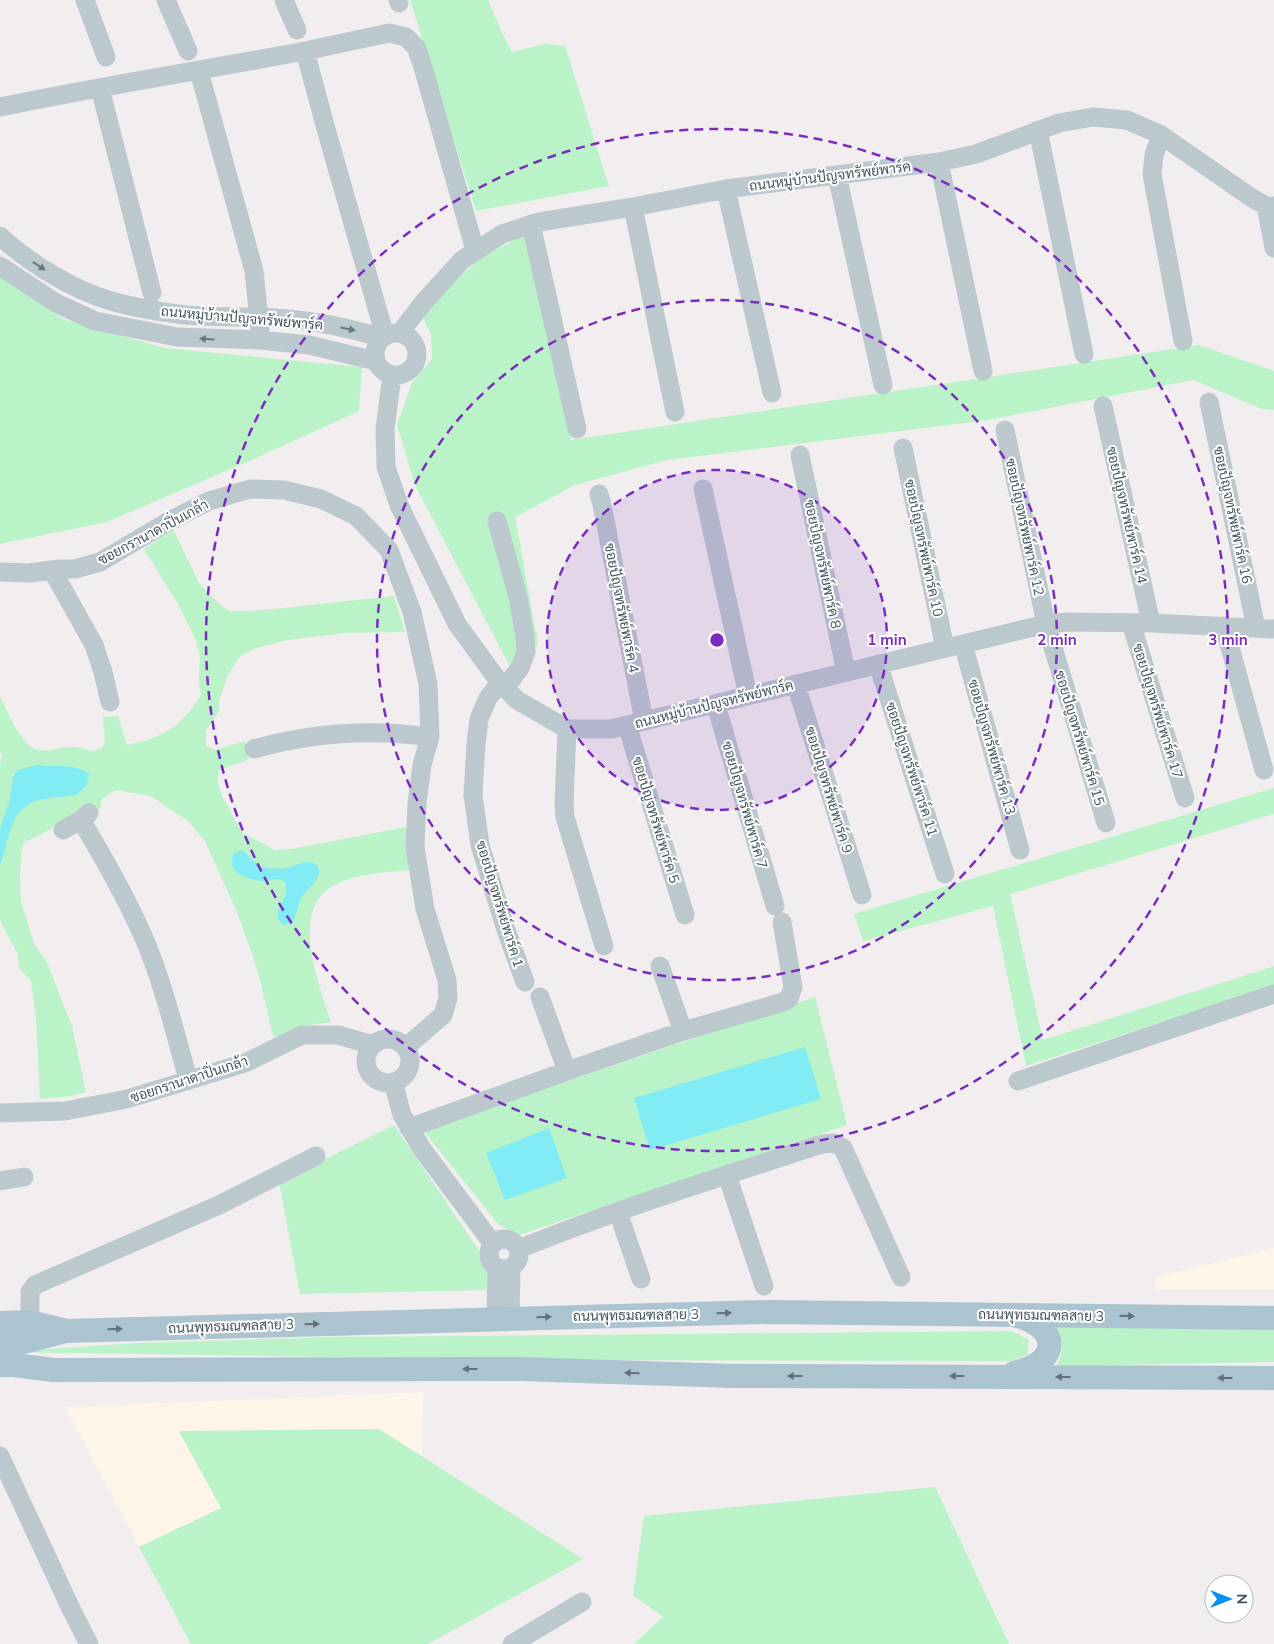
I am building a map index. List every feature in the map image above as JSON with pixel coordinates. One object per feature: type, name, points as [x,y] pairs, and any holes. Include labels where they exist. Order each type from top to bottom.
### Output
[{"type":"main road","name":"ถนนพุทธมณฑลสาย 3","points":[[0,1343],[20,1343],[66,1331],[768,1312],[1274,1318]]},
{"type":"main road","points":[[1006,1376],[1033,1367],[1049,1351],[1049,1339],[1045,1331],[1036,1323],[1026,1318],[1008,1314]]},
{"type":"main road","points":[[0,1323],[30,1322],[66,1331]]},
{"type":"main road","points":[[0,1364],[53,1370]]},
{"type":"main road","points":[[0,1377],[53,1370],[519,1369],[734,1376],[1274,1378]]},
{"type":"street","points":[[85,0],[106,56]]},
{"type":"street","points":[[166,0],[188,51]]},
{"type":"street","points":[[284,0],[297,30]]},
{"type":"street","points":[[0,106],[199,71],[390,33],[406,37],[416,47],[425,74],[475,250]]},
{"type":"street","points":[[305,51],[326,130],[389,336]]},
{"type":"street","points":[[199,71],[254,271],[251,317],[241,340]]},
{"type":"street","points":[[100,88],[152,293]]},
{"type":"street","name":"ถนนหมู่บ้านปัญจทรัพย์พาร์ค","points":[[0,236],[29,260],[63,281],[110,301],[185,315],[251,317],[335,326],[389,336],[407,336],[416,347],[416,362],[406,373],[399,375],[385,373],[380,368],[376,361],[376,349],[389,336],[423,303],[462,260],[502,234],[531,224],[726,189],[939,162],[976,154],[1038,130],[1093,117],[1126,120],[1161,134],[1252,198],[1270,206]]},
{"type":"street","points":[[1038,130],[1084,354]]},
{"type":"street","points":[[1161,134],[1154,155],[1152,174],[1183,341]]},
{"type":"street","points":[[939,162],[983,371]]},
{"type":"street","points":[[837,175],[883,385]]},
{"type":"street","points":[[726,189],[772,393]]},
{"type":"street","points":[[633,206],[675,412]]},
{"type":"street","points":[[1270,206],[1274,248]]},
{"type":"street","points":[[531,224],[577,429]]},
{"type":"street","name":"ถนนหมู่บ้านปัญจทรัพย์พาร์ค","points":[[0,266],[56,303],[95,321],[177,337],[260,340],[309,346],[376,361]]},
{"type":"street","points":[[251,317],[260,340]]},
{"type":"street","points":[[392,375],[384,429],[386,467],[397,498],[457,624],[502,685],[517,700],[567,729],[565,817],[604,946]]},
{"type":"street","name":"ซอยปัญจทรัพย์พาร์ค 16","points":[[1209,402],[1265,629]]},
{"type":"street","name":"ซอยปัญจทรัพย์พาร์ค 14","points":[[1103,406],[1152,623]]},
{"type":"street","name":"ซอยปัญจทรัพย์พาร์ค 12","points":[[1005,430],[1046,624]]},
{"type":"street","name":"ซอยปัญจทรัพย์พาร์ค 10","points":[[903,448],[954,646]]},
{"type":"street","name":"ซอยปัญจทรัพย์พาร์ค 8","points":[[800,456],[846,672]]},
{"type":"street","name":"ซอยกรานาดาปิ่นเกล้า","points":[[0,572],[29,573],[75,569],[100,562],[171,520],[209,502],[250,489],[284,490],[321,499],[356,516],[390,550],[412,612],[428,684],[430,737],[422,765],[417,803],[415,848],[425,909],[447,980],[448,998],[443,1015],[406,1047],[399,1041],[390,1039],[381,1040],[373,1045],[338,1035],[302,1035],[245,1063],[127,1099],[65,1111],[0,1114]]},
{"type":"street","points":[[703,489],[748,696]]},
{"type":"street","name":"ซอยปัญจทรัพย์พาร์ค 4","points":[[598,494],[602,505],[635,723]]},
{"type":"street","name":"ซอยปัญจทรัพย์พาร์ค 1","points":[[497,521],[518,597],[526,652],[520,668],[488,698],[479,719],[473,795],[480,845],[506,930],[525,982]]},
{"type":"street","points":[[52,570],[94,645],[110,702]]},
{"type":"street","name":"ถนนหมู่บ้านปัญจทรัพย์พาร์ค","points":[[567,729],[612,729],[1046,624],[1068,622],[1152,623],[1265,629]]},
{"type":"street","name":"ซอยปัญจทรัพย์พาร์ค 17","points":[[1132,623],[1185,798]]},
{"type":"street","name":"ซอยปัญจทรัพย์พาร์ค 15","points":[[1046,624],[1106,823]]},
{"type":"street","points":[[1224,626],[1264,770]]},
{"type":"street","name":"ซอยปัญจทรัพย์พาร์ค 13","points":[[954,646],[1020,850]]},
{"type":"street","name":"ซอยปัญจทรัพย์พาร์ค 11","points":[[878,664],[945,874]]},
{"type":"street","name":"ซอยปัญจทรัพย์พาร์ค 9","points":[[796,685],[862,895]]},
{"type":"street","name":"ซอยปัญจทรัพย์พาร์ค 7","points":[[682,1031],[780,1004],[789,999],[793,987],[778,914],[716,705]]},
{"type":"street","name":"ซอยปัญจทรัพย์พาร์ค 5","points":[[635,723],[685,915]]},
{"type":"street","points":[[254,749],[279,742],[325,735],[398,732],[430,737]]},
{"type":"street","points":[[63,830],[85,816],[140,929],[165,998],[187,1082]]},
{"type":"street","points":[[409,1128],[682,1031],[660,966]]},
{"type":"street","points":[[1018,1081],[1274,994]]},
{"type":"street","points":[[540,997],[567,1071]]},
{"type":"street","points":[[373,1045],[367,1057],[369,1071],[379,1081],[386,1083],[401,1079],[407,1072],[410,1064],[410,1055],[406,1047]]},
{"type":"street","points":[[393,1082],[402,1115],[409,1128],[422,1149],[493,1244]]},
{"type":"street","points":[[519,1249],[618,1212],[726,1175],[822,1144],[834,1143],[843,1148],[902,1277]]},
{"type":"street","points":[[30,1322],[30,1292],[35,1285],[219,1205],[316,1156]]},
{"type":"street","points":[[726,1175],[764,1286]]},
{"type":"street","points":[[0,1181],[24,1177]]},
{"type":"street","points":[[618,1212],[641,1279]]},
{"type":"street","points":[[502,1239],[513,1241],[519,1249],[520,1257],[517,1264],[504,1268],[492,1264],[489,1257],[493,1244],[502,1239]]},
{"type":"street","points":[[503,1318],[504,1268]]},
{"type":"street","points":[[0,1456],[89,1644]]},
{"type":"street","points":[[512,1644],[582,1602]]},
{"type":"shaded area","points":[[1274,1248],[1274,1290],[1155,1290],[1155,1277]]},
{"type":"shaded area","points":[[423,1392],[422,1456],[379,1429],[179,1432],[221,1508],[139,1547],[65,1407]]},
{"type":"green space","points":[[410,0],[488,0],[512,52],[545,44],[565,46],[609,186],[476,211]]},
{"type":"green space","points":[[525,234],[571,440],[1199,345],[1274,371],[1274,410],[1262,409],[1193,380],[988,420],[667,460],[575,485],[515,517],[538,643],[520,686],[415,485],[397,425],[412,383],[432,359],[431,335],[423,317],[445,290],[481,258]]},
{"type":"green space","points":[[0,277],[63,319],[164,348],[362,367],[359,411],[254,459],[107,522],[0,544]]},
{"type":"green space","points":[[173,529],[199,583],[228,611],[274,609],[394,596],[405,632],[345,633],[288,640],[256,648],[240,656],[227,677],[219,701],[219,711],[206,731],[206,746],[214,750],[245,741],[248,760],[219,771],[217,780],[222,796],[242,832],[274,850],[291,849],[406,827],[410,870],[368,875],[346,880],[328,889],[317,901],[311,916],[312,952],[315,972],[331,1022],[296,1027],[279,1036],[273,1036],[252,953],[237,912],[205,841],[188,821],[151,796],[116,790],[101,800],[101,807],[97,812],[60,824],[24,842],[21,854],[21,902],[34,943],[47,963],[72,1026],[86,1092],[72,1096],[40,1099],[36,1017],[31,981],[19,968],[18,954],[0,921],[0,764],[2,758],[0,751],[0,697],[21,736],[38,750],[78,747],[91,751],[98,750],[103,747],[105,740],[103,717],[118,716],[127,745],[161,734],[186,716],[201,695],[199,685],[200,656],[196,640],[178,604],[144,549]]},
{"type":"green space","points":[[1274,788],[1274,814],[1010,894],[1043,1040],[1274,966],[1274,986],[1026,1066],[993,906],[863,941],[854,914]]},
{"type":"green space","points":[[815,997],[847,1125],[519,1235],[498,1224],[423,1130]]},
{"type":"green space","points":[[394,1125],[482,1255],[483,1264],[490,1276],[486,1290],[300,1294],[279,1182]]},
{"type":"green space","points":[[1054,1323],[1274,1329],[1274,1362],[1057,1366],[1062,1344]]},
{"type":"green space","points":[[1012,1331],[1029,1340],[1027,1355],[1011,1361],[531,1360],[2,1352],[139,1343],[335,1337]]},
{"type":"green space","points":[[379,1429],[583,1559],[428,1644],[191,1644],[139,1547],[221,1508],[179,1431]]},
{"type":"green space","points":[[935,1487],[1009,1644],[634,1644],[663,1617],[633,1595],[644,1516]]},
{"type":"water","points":[[37,765],[71,767],[83,770],[89,774],[87,785],[76,795],[43,799],[27,805],[14,821],[0,864],[0,829],[10,799],[13,777],[18,770]]},
{"type":"water","points":[[242,850],[260,866],[266,868],[287,868],[308,862],[315,864],[319,868],[315,881],[301,899],[292,923],[283,925],[278,919],[278,911],[286,893],[286,886],[283,881],[278,879],[253,880],[236,872],[232,864],[233,854]]},
{"type":"water","points":[[805,1047],[821,1099],[650,1150],[634,1098]]},
{"type":"water","points":[[549,1128],[567,1178],[505,1200],[486,1153]]}]
